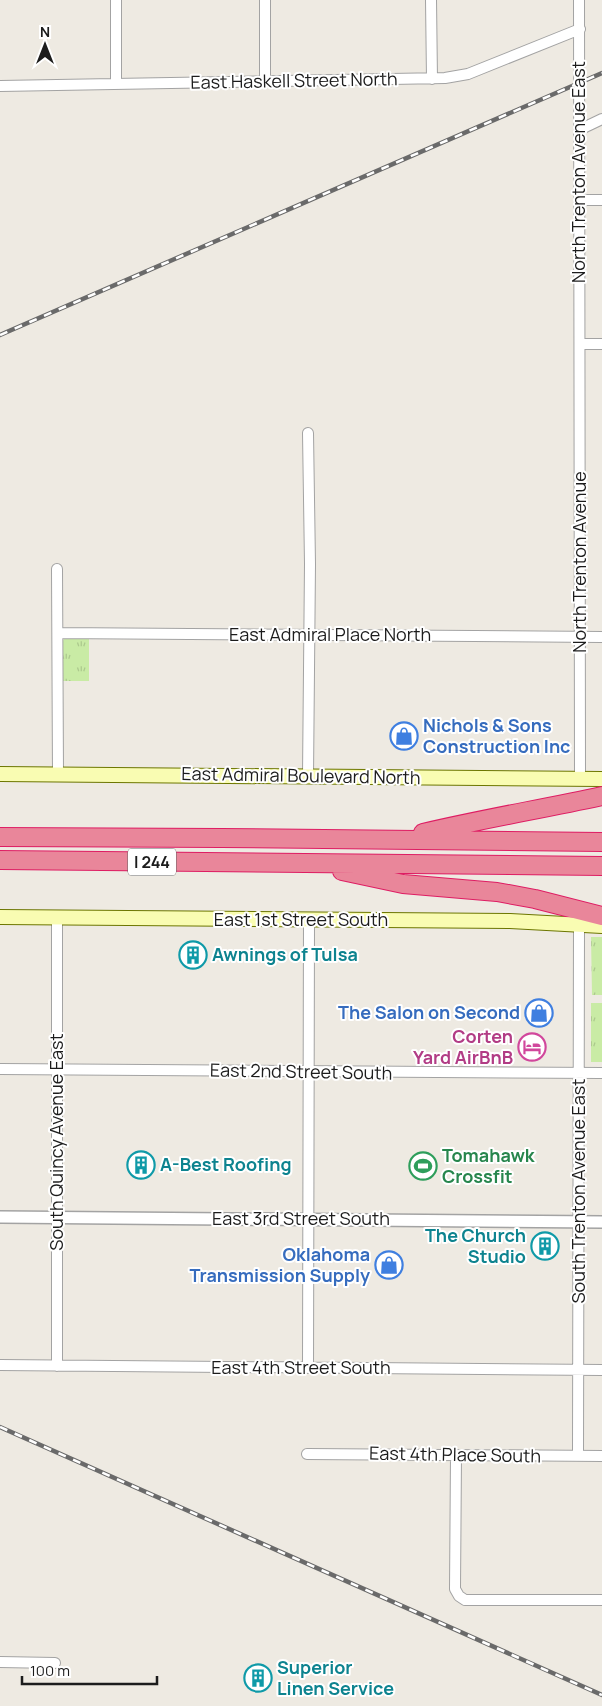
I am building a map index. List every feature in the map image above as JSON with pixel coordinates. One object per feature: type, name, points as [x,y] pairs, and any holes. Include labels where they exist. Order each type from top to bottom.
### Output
[{"type":"highway","points":[[393,840],[490,818],[602,796]]},
{"type":"highway","name":"I 244","points":[[0,825],[110,838],[602,842]]},
{"type":"highway","points":[[0,838],[110,838]]},
{"type":"highway","name":"I 244","points":[[0,860],[602,866]]},
{"type":"highway","points":[[305,863],[403,884],[497,892],[535,899],[602,916]]},
{"type":"main road","name":"East Admiral Boulevard North","points":[[0,774],[602,779]]},
{"type":"main road","name":"East 1st Street South","points":[[0,917],[510,921],[602,926]]},
{"type":"street","points":[[116,0],[116,83]]},
{"type":"street","points":[[265,0],[265,80]]},
{"type":"street","points":[[431,0],[432,79]]},
{"type":"street","name":"North Trenton Avenue East","points":[[579,0],[580,344]]},
{"type":"street","name":"East Haskell Street North","points":[[0,86],[265,80],[432,79],[468,74],[580,29]]},
{"type":"street","points":[[579,130],[602,119]]},
{"type":"street","points":[[579,200],[602,200]]},
{"type":"street","points":[[580,344],[602,344]]},
{"type":"street","name":"North Trenton Avenue","points":[[580,344],[580,779]]},
{"type":"street","points":[[308,432],[308,776]]},
{"type":"street","points":[[57,569],[58,774]]},
{"type":"street","name":"East Admiral Place North","points":[[58,633],[602,637]]},
{"type":"street","name":"South Quincy Avenue East","points":[[57,918],[57,1366]]},
{"type":"street","points":[[308,1368],[309,920]]},
{"type":"street","name":"South Trenton Avenue East","points":[[578,1456],[579,925]]},
{"type":"street","name":"East 2nd Street South","points":[[0,1069],[602,1073]]},
{"type":"street","name":"East 3rd Street South","points":[[0,1217],[602,1222]]},
{"type":"street","name":"East 4th Street South","points":[[0,1365],[602,1370]]},
{"type":"street","name":"East 4th Place South","points":[[307,1454],[602,1456]]},
{"type":"street","points":[[456,1455],[455,1589],[459,1596],[465,1600],[602,1600]]},
{"type":"street","points":[[0,1662],[55,1663]]},
{"type":"green space","points":[[65,638],[89,639],[89,681],[62,681],[62,642]]},
{"type":"green space","points":[[591,937],[602,937],[602,995],[592,995]]},
{"type":"green space","points":[[591,1003],[602,1003],[602,1062],[591,1062]]},
{"type":"railway","points":[[0,335],[602,73]]},
{"type":"railway","points":[[0,1427],[602,1695]]},
{"type":"place","name":"Nichols & Sons Construction Inc","points":[[404,736]]},
{"type":"place","name":"Awnings of Tulsa","points":[[193,955]]},
{"type":"place","name":"The Salon on Second","points":[[539,1013]]},
{"type":"place","name":"Corten Yard AirBnB","points":[[532,1047]]},
{"type":"place","name":"A-Best Roofing","points":[[141,1165]]},
{"type":"place","name":"Tomahawk Crossfit","points":[[423,1166]]},
{"type":"place","name":"The Church Studio","points":[[545,1246]]},
{"type":"place","name":"Oklahoma Transmission Supply","points":[[389,1265]]},
{"type":"place","name":"Superior Linen Service","points":[[258,1678]]}]
